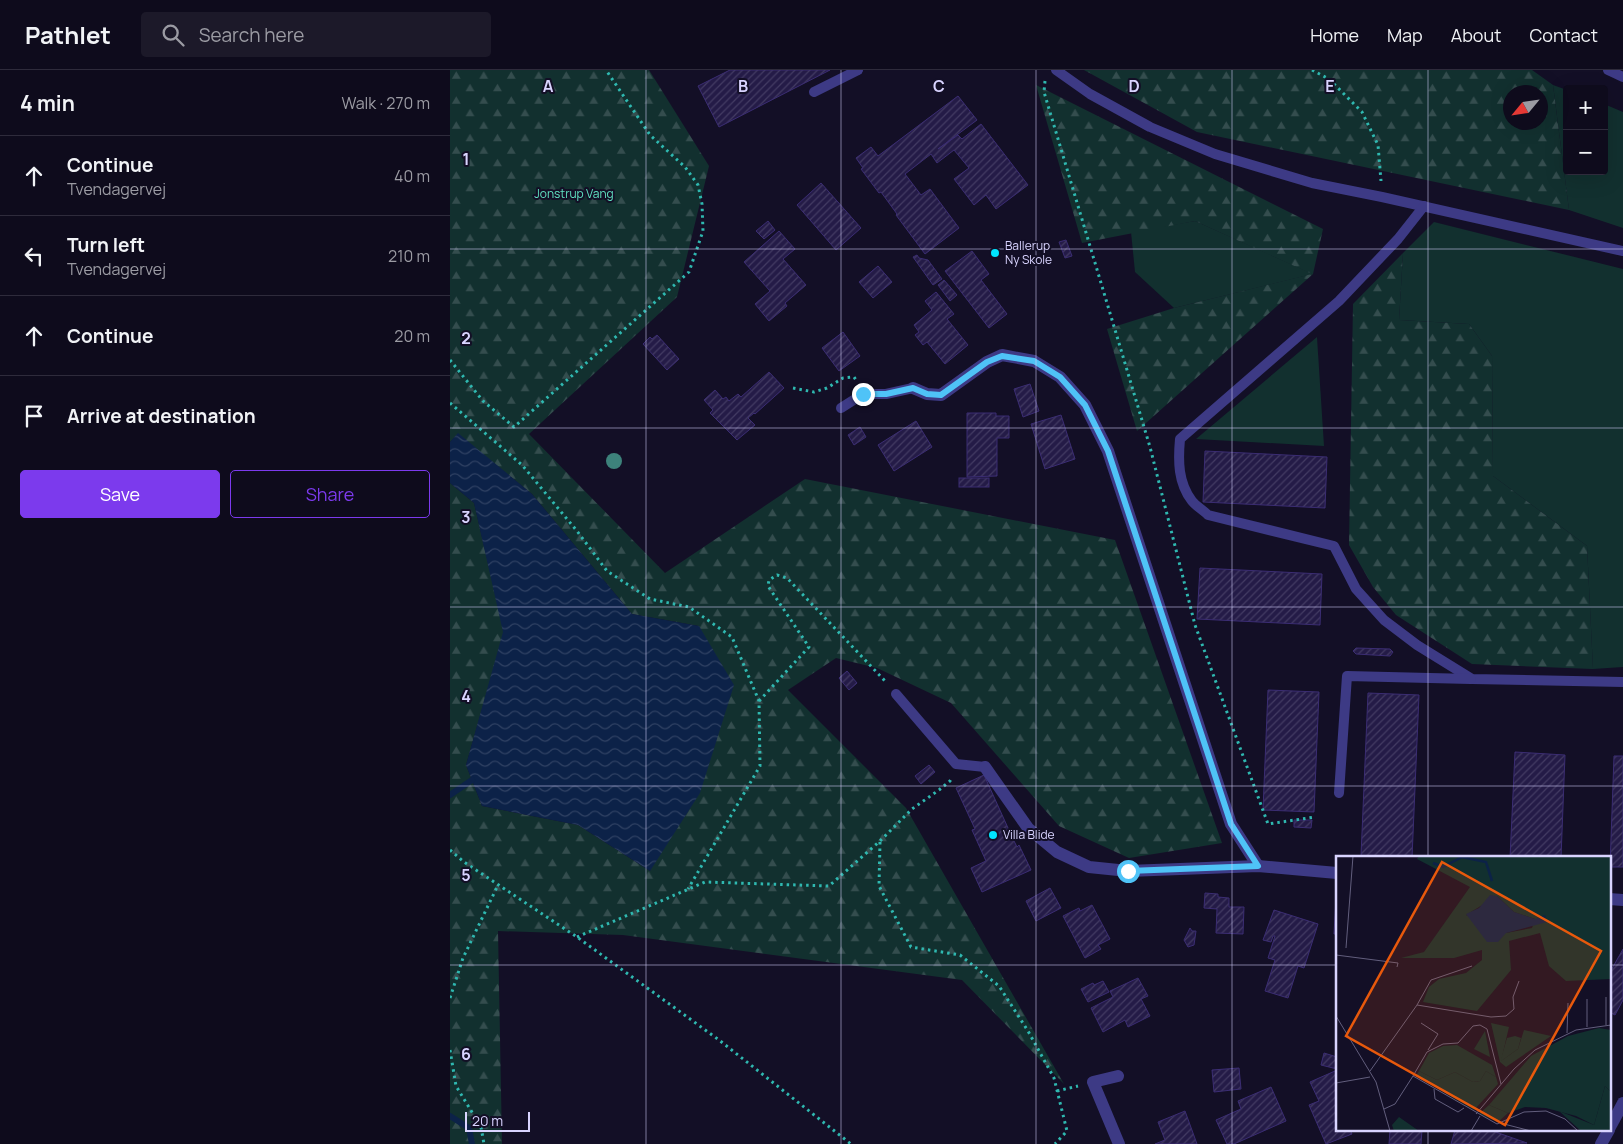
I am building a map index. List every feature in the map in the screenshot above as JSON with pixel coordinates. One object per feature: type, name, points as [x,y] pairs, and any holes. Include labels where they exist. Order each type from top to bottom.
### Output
[{"type":"street","points":[[913,388],[927,394],[941,395],[987,362],[1002,356],[1034,361],[1060,377],[1085,405],[1108,451],[1231,824],[1258,866]]},
{"type":"street","points":[[985,767],[1028,828],[1058,852],[1089,867],[1128,871],[1258,866],[1336,873]]},
{"type":"street","points":[[1610,899],[1623,900]]},
{"type":"street","points":[[1118,1076],[1093,1082],[1119,1144]]},
{"type":"street","points":[[1610,1128],[1623,1103]]},
{"type":"street","points":[[1601,1144],[1608,1132]]},
{"type":"lane","points":[[814,92],[858,70]]},
{"type":"lane","points":[[1056,70],[1090,94],[1150,127],[1215,154],[1312,183],[1623,251]]},
{"type":"lane","points":[[1608,70],[1623,77]]},
{"type":"lane","points":[[1424,206],[1398,239],[1340,301],[1180,439],[1178,459],[1181,481],[1192,501],[1208,515],[1334,546],[1356,589],[1384,620],[1417,645],[1472,679]]},
{"type":"lane","points":[[842,408],[863,394],[886,394],[913,388]]},
{"type":"lane","points":[[1339,793],[1347,676],[1623,682]]},
{"type":"lane","points":[[896,694],[956,764],[985,767]]},
{"type":"path","points":[[450,360],[483,401],[514,427],[689,272],[703,231],[702,204],[698,185],[685,167],[650,135],[606,70]]},
{"type":"path","points":[[1312,70],[1329,79],[1362,112],[1378,145],[1382,197]]},
{"type":"path","points":[[1045,77],[1044,92],[1150,447],[1195,625],[1268,824],[1315,817]]},
{"type":"path","points":[[792,388],[814,392],[827,388],[843,378],[854,377],[863,394]]},
{"type":"path","points":[[450,403],[522,465],[607,570],[650,599],[690,607],[732,637],[759,701],[760,766],[688,889]]},
{"type":"path","points":[[759,701],[810,647],[768,586],[769,580],[777,575],[787,578],[896,694]]},
{"type":"path","points":[[577,937],[705,882],[829,886],[880,841],[912,809],[950,781],[956,764]]},
{"type":"path","points":[[880,841],[879,886],[911,947],[960,955],[999,986],[1028,1031],[1054,1078],[1067,1132],[1055,1144]]},
{"type":"path","points":[[450,850],[464,862],[577,937],[719,1040],[851,1144]]},
{"type":"path","points":[[450,998],[463,958],[498,885]]},
{"type":"path","points":[[450,1050],[456,1086],[481,1127],[484,1144]]},
{"type":"green space","name":"Jonstrup Vang","points":[[450,70],[649,70],[709,166],[677,297],[529,434],[665,573],[805,479],[1115,540],[1222,843],[1129,858],[1059,826],[951,703],[877,668],[836,658],[788,690],[906,808],[1064,1084],[962,980],[623,935],[498,931],[502,1144],[450,1144],[450,483],[474,503],[504,632],[466,765],[482,806],[578,825],[650,871],[699,626],[632,614],[532,494],[458,434],[450,442]]},
{"type":"green space","points":[[1084,70],[1532,70],[1553,85],[1563,175],[1569,210],[1197,132]]},
{"type":"green space","points":[[1036,85],[1323,229],[1313,274],[1137,431],[1107,329],[1174,308],[1312,274],[1195,221],[1082,243]]},
{"type":"green space","points":[[1553,85],[1563,89],[1563,163]]},
{"type":"green space","points":[[1608,106],[1623,112],[1623,228],[1569,210],[1565,175],[1608,175]]},
{"type":"green space","points":[[1195,221],[1313,274],[1174,308],[1135,272],[1131,232]]},
{"type":"green space","points":[[1434,222],[1623,269],[1623,667],[1593,669],[1587,546],[1493,476],[1492,356],[1469,324],[1399,320],[1403,253]]},
{"type":"green space","points":[[1403,253],[1399,320],[1469,324],[1492,356],[1493,476],[1587,546],[1593,669],[1472,664],[1396,615],[1373,587],[1349,545],[1353,304]]},
{"type":"green space","points":[[1317,337],[1324,446],[1196,439]]},
{"type":"water","points":[[458,433],[532,494],[632,614],[699,626],[734,685],[700,793],[650,871],[578,825],[482,806],[466,765],[503,632],[474,503],[450,483],[450,442]]},
{"type":"building","points":[[730,70],[830,70],[719,127],[698,86]]},
{"type":"building","points":[[958,96],[977,120],[938,149],[958,135],[962,139],[981,124],[1028,185],[996,209],[986,195],[974,205],[954,179],[969,168],[954,150],[937,163],[931,154],[905,174],[921,195],[930,189],[959,228],[925,254],[881,192],[879,193],[861,169],[863,168],[856,158],[871,147],[878,156]]},
{"type":"building","points":[[821,183],[861,228],[836,250],[797,205]]},
{"type":"building","points":[[768,221],[775,230],[764,239],[756,231]]},
{"type":"building","points":[[779,231],[795,249],[783,259],[806,285],[785,303],[787,306],[769,321],[755,304],[770,291],[744,262]]},
{"type":"building","points":[[1066,240],[1072,256],[1065,258],[1059,242]]},
{"type":"building","points":[[972,251],[989,274],[981,280],[1007,314],[989,328],[945,271]]},
{"type":"building","points":[[917,255],[919,258],[928,260],[942,279],[933,285],[913,257]]},
{"type":"building","points":[[878,266],[892,282],[873,298],[859,282]]},
{"type":"building","points":[[944,280],[957,295],[950,301],[938,285]]},
{"type":"building","points":[[936,292],[954,314],[947,319],[968,345],[945,364],[927,342],[923,345],[915,335],[919,332],[914,325],[932,310],[925,301]]},
{"type":"building","points":[[843,332],[860,356],[839,371],[822,348]]},
{"type":"building","points":[[657,335],[679,359],[667,370],[643,344],[650,337],[652,339]]},
{"type":"building","points":[[769,372],[784,388],[748,418],[755,425],[737,440],[710,413],[713,410],[704,400],[715,390],[723,399],[726,397],[729,401],[738,394],[741,397]]},
{"type":"building","points":[[1030,384],[1039,411],[1023,417],[1014,389]]},
{"type":"building","points":[[967,413],[996,413],[996,416],[1009,416],[1009,438],[997,438],[997,476],[967,477]]},
{"type":"building","points":[[1061,415],[1075,459],[1045,469],[1031,424]]},
{"type":"building","points":[[916,421],[932,447],[894,471],[878,445]]},
{"type":"building","points":[[860,427],[866,437],[854,445],[848,435]]},
{"type":"building","points":[[1205,451],[1327,457],[1325,508],[1203,502]]},
{"type":"building","points":[[959,478],[989,478],[989,487],[959,487]]},
{"type":"building","points":[[1200,568],[1322,574],[1320,625],[1197,619]]},
{"type":"building","points":[[1356,648],[1390,649],[1393,652],[1390,656],[1356,654],[1353,651]]},
{"type":"building","points":[[847,671],[857,683],[849,690],[839,678]]},
{"type":"building","points":[[1268,690],[1319,692],[1314,812],[1263,810]]},
{"type":"building","points":[[1368,693],[1419,695],[1412,856],[1361,856]]},
{"type":"building","points":[[1515,752],[1565,755],[1561,856],[1510,856]]},
{"type":"building","points":[[1614,756],[1623,756],[1623,867],[1610,867]]},
{"type":"building","points":[[929,765],[935,772],[921,784],[915,776]]},
{"type":"building","name":"Villa Blide","points":[[984,775],[1013,839],[1017,847],[1019,845],[1031,870],[982,892],[971,868],[986,861],[972,830],[975,829],[956,788]]},
{"type":"building","points":[[1294,820],[1312,820],[1311,828],[1294,827]]},
{"type":"building","points":[[1050,888],[1061,908],[1036,921],[1026,901]]},
{"type":"building","points":[[1205,893],[1218,894],[1218,897],[1229,898],[1229,907],[1244,907],[1243,934],[1216,933],[1217,909],[1204,908]]},
{"type":"building","points":[[1336,898],[1336,934],[1334,934]]},
{"type":"building","points":[[1092,905],[1110,939],[1098,945],[1101,949],[1085,958],[1063,916],[1079,908],[1080,911]]},
{"type":"building","points":[[1274,910],[1318,924],[1304,968],[1298,966],[1288,998],[1265,991],[1275,960],[1268,958],[1275,936],[1273,936],[1271,942],[1263,940]]},
{"type":"building","points":[[1190,928],[1192,931],[1196,931],[1194,945],[1188,947],[1184,940]]},
{"type":"building","points":[[1623,949],[1623,1000],[1615,1015],[1610,1012],[1610,972]]},
{"type":"building","points":[[1138,978],[1148,996],[1141,999],[1150,1016],[1128,1027],[1125,1020],[1103,1032],[1091,1008],[1113,997],[1110,991]]},
{"type":"building","points":[[1103,981],[1109,992],[1088,1002],[1081,989],[1093,983],[1094,985]]},
{"type":"building","points":[[1324,1053],[1336,1057],[1336,1069],[1321,1065]]},
{"type":"building","points":[[1239,1068],[1241,1089],[1214,1092],[1212,1070]]},
{"type":"building","points":[[1335,1071],[1336,1132],[1351,1132],[1352,1134],[1326,1144],[1309,1105],[1319,1101],[1310,1082]]},
{"type":"building","points":[[1271,1087],[1286,1121],[1234,1144],[1227,1144],[1216,1120],[1241,1109],[1238,1101]]},
{"type":"building","points":[[1185,1111],[1197,1144],[1155,1144],[1165,1140],[1158,1122]]},
{"type":"building","points":[[1390,1132],[1422,1132],[1421,1144],[1389,1144]]},
{"type":"building","points":[[1454,1132],[1496,1132],[1527,1143],[1451,1144]]},
{"type":"waterway","points":[[450,795],[472,780]]},
{"type":"waterway","points":[[450,1116],[469,1128],[472,1144]]},
{"type":"place","name":"Ballerup Ny Skole","points":[[995,253]]},
{"type":"place","name":"Villa Blide","points":[[993,835]]},
{"type":"route","points":[[863,394],[886,394],[913,388],[927,394],[941,395],[987,362],[1002,356],[1034,361],[1060,377],[1085,405],[1108,451],[1231,824],[1258,866],[1128,871]]}]
